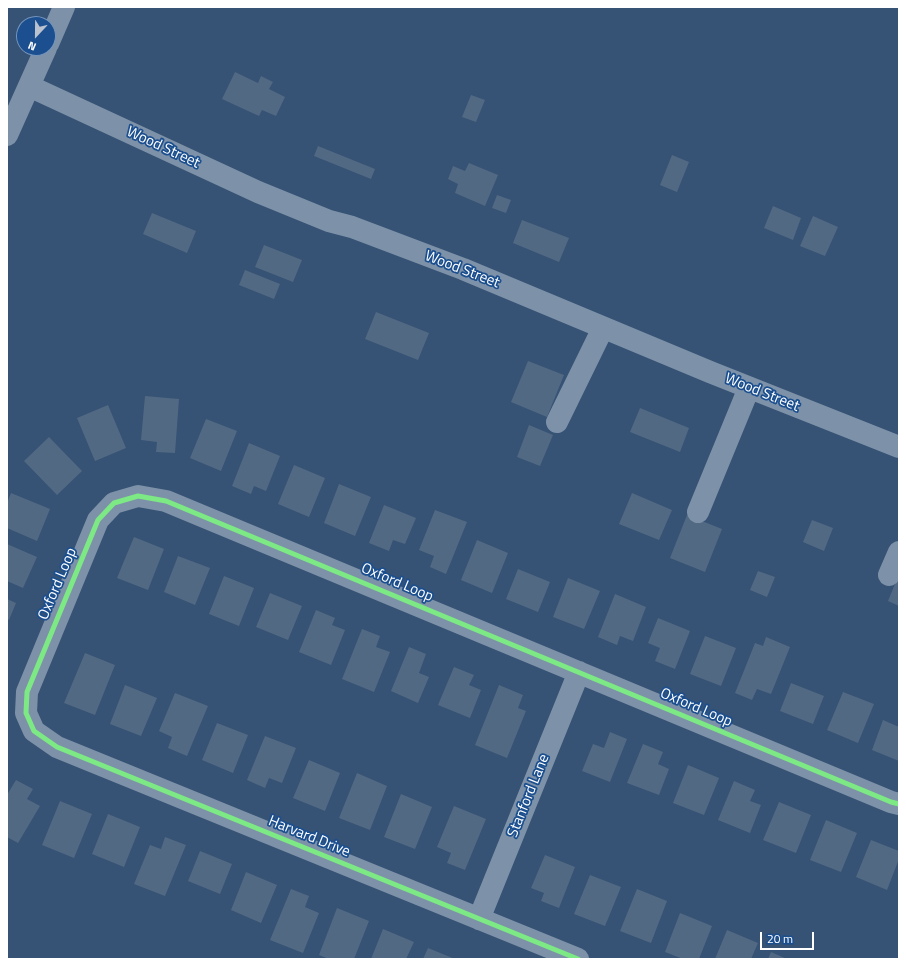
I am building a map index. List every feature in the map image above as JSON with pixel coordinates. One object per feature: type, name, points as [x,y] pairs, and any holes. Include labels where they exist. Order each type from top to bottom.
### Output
[{"type":"street","points":[[56,26],[64,7]]},
{"type":"street","points":[[7,136],[42,56]]},
{"type":"street","name":"Wood Street","points":[[29,86],[258,192],[329,221],[352,227],[463,269],[749,388],[899,447]]},
{"type":"street","points":[[557,422],[603,328]]},
{"type":"street","points":[[698,512],[749,388]]},
{"type":"street","name":"Oxford Loop","points":[[34,731],[26,713],[27,692],[98,520],[114,503],[138,496],[166,501],[899,804]]},
{"type":"street","points":[[889,575],[899,552]]},
{"type":"street","name":"Stanford Lane","points":[[479,919],[579,672]]},
{"type":"street","name":"Harvard Drive","points":[[34,731],[57,747],[578,959]]},
{"type":"building","points":[[235,72],[258,83],[261,76],[273,82],[269,89],[285,97],[276,116],[262,110],[259,116],[222,99]]},
{"type":"building","points":[[471,95],[485,100],[476,122],[462,117]]},
{"type":"building","points":[[318,146],[375,169],[371,179],[314,156]]},
{"type":"building","points":[[672,155],[689,162],[677,192],[660,185]]},
{"type":"building","points":[[469,163],[498,175],[485,206],[455,193],[458,184],[448,179],[453,166],[465,171]]},
{"type":"building","points":[[497,195],[511,200],[506,213],[492,208]]},
{"type":"building","points":[[773,206],[801,218],[793,240],[764,228]]},
{"type":"building","points":[[152,213],[196,231],[187,253],[143,234]]},
{"type":"building","points":[[813,216],[838,227],[825,256],[800,246]]},
{"type":"building","points":[[522,220],[569,238],[559,262],[513,243]]},
{"type":"building","points":[[264,245],[302,260],[293,282],[255,267]]},
{"type":"building","points":[[245,270],[280,284],[274,299],[239,285]]},
{"type":"building","points":[[376,312],[429,333],[418,360],[365,339]]},
{"type":"building","points":[[528,361],[564,375],[547,417],[511,402]]},
{"type":"building","points":[[145,396],[179,399],[175,453],[156,452],[157,442],[141,440]]},
{"type":"building","points":[[108,405],[126,448],[95,461],[77,418]]},
{"type":"building","points":[[640,408],[689,428],[680,452],[630,432]]},
{"type":"building","points":[[206,419],[237,431],[221,471],[190,458]]},
{"type":"building","points":[[529,425],[553,435],[540,466],[517,457]]},
{"type":"building","points":[[49,437],[82,471],[57,495],[24,461]]},
{"type":"building","points":[[249,443],[280,456],[266,491],[254,486],[251,494],[232,486]]},
{"type":"building","points":[[294,465],[325,478],[309,517],[278,504]]},
{"type":"building","points":[[339,484],[371,497],[355,536],[324,523]]},
{"type":"building","points":[[11,493],[50,509],[37,541],[7,528],[7,503]]},
{"type":"building","points":[[632,493],[672,510],[659,540],[619,524]]},
{"type":"building","points":[[384,505],[416,518],[405,544],[393,540],[389,551],[369,543]]},
{"type":"building","points":[[435,510],[467,522],[446,574],[430,567],[434,556],[419,550]]},
{"type":"building","points":[[687,515],[722,529],[705,572],[670,558]]},
{"type":"building","points":[[812,520],[833,528],[824,551],[803,542]]},
{"type":"building","points":[[134,537],[164,549],[148,590],[117,578]]},
{"type":"building","points":[[477,540],[508,553],[492,593],[461,580]]},
{"type":"building","points":[[7,544],[37,557],[23,588],[7,581]]},
{"type":"building","points":[[178,556],[210,568],[195,605],[164,592]]},
{"type":"building","points":[[518,569],[550,582],[538,612],[506,599]]},
{"type":"building","points":[[758,571],[775,577],[767,597],[750,590]]},
{"type":"building","points":[[899,574],[899,606],[888,601]]},
{"type":"building","points":[[224,576],[254,588],[239,626],[209,614]]},
{"type":"building","points":[[568,578],[600,591],[584,629],[553,617]]},
{"type":"building","points":[[270,593],[302,606],[288,640],[256,627]]},
{"type":"building","points":[[615,594],[646,607],[633,641],[620,636],[617,645],[598,637]]},
{"type":"building","points":[[7,599],[16,603],[9,620],[7,619]]},
{"type":"building","points":[[316,610],[335,618],[332,625],[345,630],[331,665],[299,652]]},
{"type":"building","points":[[658,618],[690,631],[675,669],[655,661],[660,648],[648,643]]},
{"type":"building","points":[[362,629],[380,636],[376,647],[390,652],[374,692],[342,679]]},
{"type":"building","points":[[705,636],[736,648],[721,686],[690,674]]},
{"type":"building","points":[[766,637],[790,647],[771,694],[757,689],[752,700],[735,693],[755,643],[763,646]]},
{"type":"building","points":[[409,647],[426,654],[419,673],[429,677],[418,703],[391,691]]},
{"type":"building","points":[[85,653],[115,665],[95,715],[64,703]]},
{"type":"building","points":[[454,667],[474,675],[469,685],[481,690],[470,718],[438,705]]},
{"type":"building","points":[[791,683],[824,696],[813,724],[780,711]]},
{"type":"building","points":[[125,685],[157,698],[141,736],[110,724]]},
{"type":"building","points":[[499,685],[523,695],[518,708],[526,711],[507,758],[475,745]]},
{"type":"building","points":[[843,692],[874,704],[858,743],[827,730]]},
{"type":"building","points":[[175,693],[208,706],[187,756],[168,748],[172,737],[159,731]]},
{"type":"building","points":[[883,720],[899,727],[899,761],[872,750]]},
{"type":"building","points":[[217,723],[248,735],[233,773],[202,760]]},
{"type":"building","points":[[610,732],[627,739],[610,782],[582,771],[593,744],[604,748]]},
{"type":"building","points":[[265,736],[296,748],[282,783],[269,778],[265,788],[247,780]]},
{"type":"building","points":[[643,744],[663,752],[658,764],[669,769],[659,795],[627,783]]},
{"type":"building","points":[[309,760],[340,773],[325,811],[293,798]]},
{"type":"building","points":[[688,765],[719,778],[704,815],[673,803]]},
{"type":"building","points":[[357,773],[387,786],[370,830],[339,818]]},
{"type":"building","points":[[16,780],[33,789],[27,799],[40,806],[18,843],[7,837],[7,795]]},
{"type":"building","points":[[734,781],[755,790],[750,801],[761,805],[750,833],[718,820]]},
{"type":"building","points":[[401,794],[432,807],[415,849],[384,837]]},
{"type":"building","points":[[60,801],[92,814],[74,858],[42,845]]},
{"type":"building","points":[[779,802],[811,815],[796,853],[763,840]]},
{"type":"building","points":[[454,806],[486,819],[465,870],[447,863],[451,853],[437,847]]},
{"type":"building","points":[[108,814],[140,827],[124,867],[92,854]]},
{"type":"building","points":[[826,820],[857,833],[841,872],[810,860]]},
{"type":"building","points":[[165,837],[186,845],[165,896],[134,884],[150,845],[161,849]]},
{"type":"building","points":[[871,840],[899,851],[899,859],[887,890],[856,877]]},
{"type":"building","points":[[200,851],[232,864],[220,894],[188,881]]},
{"type":"building","points":[[545,855],[575,867],[559,908],[541,901],[544,893],[531,888]]},
{"type":"building","points":[[246,872],[277,885],[261,923],[231,910]]},
{"type":"building","points":[[590,875],[621,887],[605,926],[574,914]]},
{"type":"building","points":[[291,889],[309,896],[305,907],[319,913],[303,953],[270,940]]},
{"type":"building","points":[[637,889],[667,901],[651,943],[620,931]]},
{"type":"building","points":[[337,908],[369,921],[354,959],[329,959],[319,955]]},
{"type":"building","points":[[680,913],[712,926],[699,959],[683,959],[665,952]]},
{"type":"building","points":[[383,929],[414,942],[406,959],[371,959]]},
{"type":"building","points":[[727,930],[758,943],[751,959],[715,959]]},
{"type":"building","points":[[428,948],[455,959],[423,959]]},
{"type":"building","points":[[771,952],[787,959],[768,959]]},
{"type":"cycle path","points":[[578,959],[57,747],[34,731],[26,713],[27,692],[98,520],[114,503],[138,496],[166,501],[891,802],[899,804]]}]
